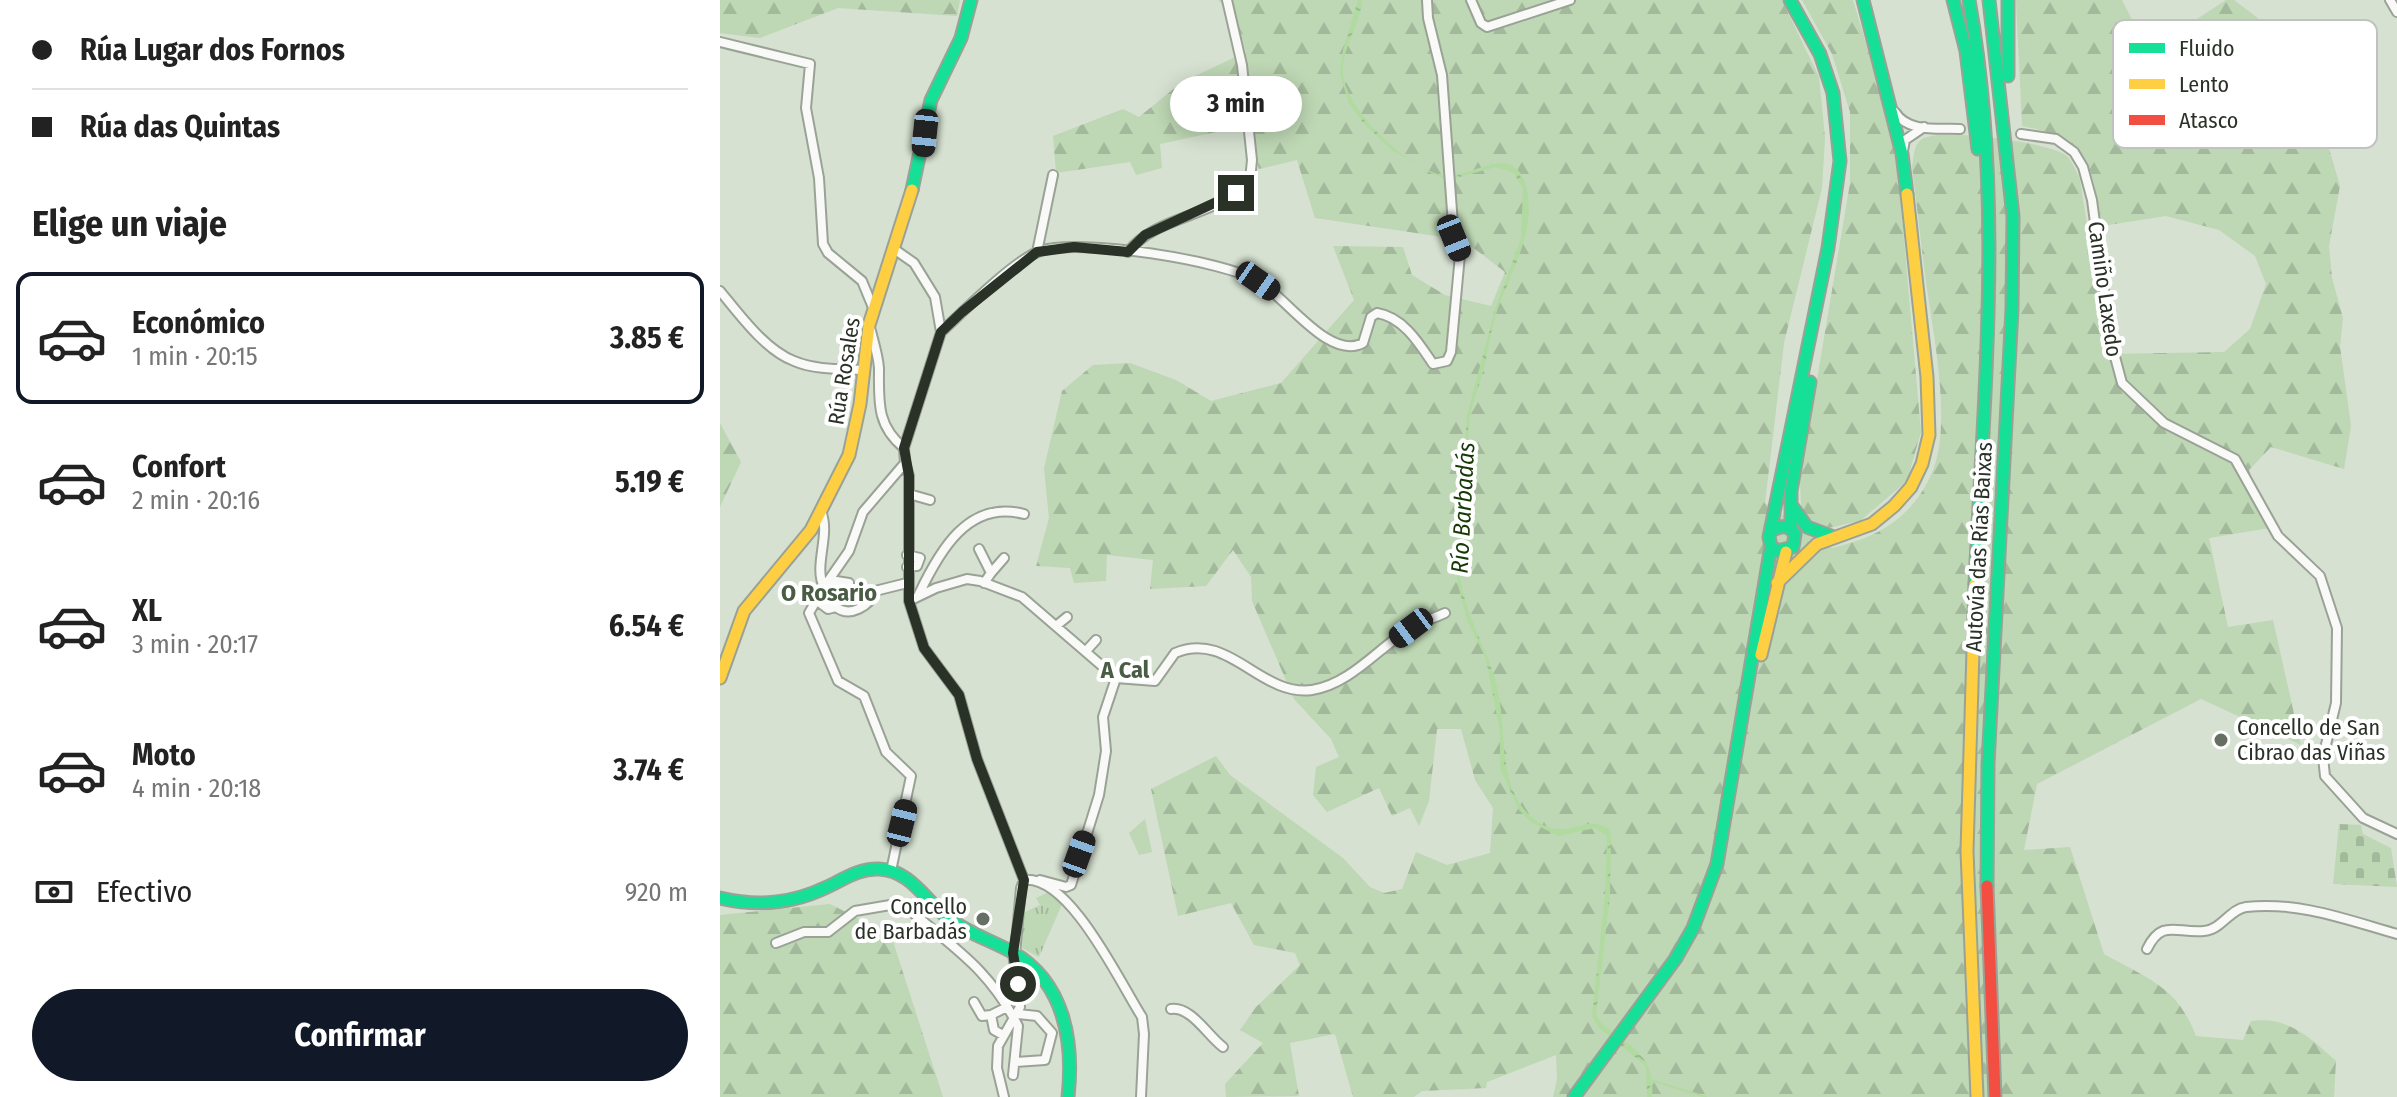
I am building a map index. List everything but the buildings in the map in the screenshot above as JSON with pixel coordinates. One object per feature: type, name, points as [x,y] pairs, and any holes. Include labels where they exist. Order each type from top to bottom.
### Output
[{"type":"main road","name":"Rúa Rosales","points":[[720,678],[752,597],[799,548],[849,455],[869,325],[918,172],[931,100],[956,50],[971,0]]},
{"type":"main road","points":[[1574,1097],[1645,1002],[1693,928],[1717,864],[1771,546],[1769,537],[1773,530],[1828,248],[1840,161],[1833,93],[1820,54],[1790,0]]},
{"type":"main road","points":[[1771,546],[1778,551],[1788,551],[1817,539],[1838,536],[1872,524],[1911,487],[1922,464],[1929,435],[1927,377],[1902,154],[1863,0]]},
{"type":"main road","points":[[1953,0],[1966,51],[1978,151],[1985,379]]},
{"type":"main road","name":"Autovía das Rías Baixas","points":[[1969,0],[1984,91],[1989,280],[1965,842],[1966,951],[1977,1097]]},
{"type":"main road","name":"Autovía das Rías Baixas","points":[[1989,0],[2013,216],[2012,309],[1988,764],[1987,932],[1995,1097]]},
{"type":"main road","points":[[2008,0],[2008,153]]},
{"type":"main road","points":[[1740,739],[1777,583],[1788,551],[1795,543],[1790,504],[1825,296],[1828,248]]},
{"type":"main road","points":[[1790,504],[1797,518],[1817,539]]},
{"type":"main road","points":[[1773,530],[1781,526],[1817,539]]},
{"type":"main road","points":[[1777,583],[1817,539]]},
{"type":"main road","points":[[720,898],[761,906],[815,893],[855,872],[891,871],[913,881],[951,921],[1014,953],[1044,976],[1062,1015],[1072,1059],[1068,1097]]},
{"type":"street","points":[[1128,252],[1145,235],[1236,193],[1250,180],[1252,160],[1242,65],[1227,0]]},
{"type":"street","points":[[941,332],[1037,252],[1074,247],[1128,252],[1233,271],[1275,293],[1324,338],[1345,348],[1363,343],[1371,317],[1377,313],[1388,315],[1402,324],[1433,364],[1447,361],[1451,352],[1460,255],[1454,238],[1442,75],[1428,18],[1427,0]]},
{"type":"street","points":[[1471,0],[1481,23],[1487,27],[1570,0]]},
{"type":"street","points":[[2390,0],[2397,12]]},
{"type":"street","points":[[720,42],[810,64],[806,108],[818,168],[823,244],[828,253],[862,281],[874,310]]},
{"type":"street","points":[[1893,109],[1901,121],[1912,129]]},
{"type":"street","points":[[1898,132],[1924,127],[1960,129]]},
{"type":"street","points":[[1902,154],[1905,140],[1912,129]]},
{"type":"street","name":"Camiño Laxedo","points":[[2021,134],[2056,139],[2074,152],[2083,167],[2092,200],[2111,342],[2122,383],[2164,423],[2235,459],[2278,536],[2320,576],[2337,628],[2336,703],[2323,757],[2325,776],[2363,818],[2397,834]]},
{"type":"street","points":[[1037,252],[1047,219],[1053,175]]},
{"type":"street","points":[[894,249],[914,263],[935,297],[941,332],[904,448],[909,494],[909,601],[924,648],[959,695],[977,759],[1028,880],[1014,953],[1020,997],[1013,1075]]},
{"type":"street","points":[[720,291],[760,334],[791,361],[809,366],[863,370]]},
{"type":"street","points":[[869,325],[878,364],[878,408],[884,426],[904,448]]},
{"type":"street","points":[[891,871],[911,776],[886,752],[864,696],[843,686],[835,676],[809,613],[849,551],[863,512],[905,463]]},
{"type":"street","points":[[909,494],[930,500]]},
{"type":"street","points":[[821,511],[824,557],[820,579],[827,583],[849,583]]},
{"type":"street","points":[[918,595],[945,543],[953,536],[990,511],[1024,514]]},
{"type":"street","points":[[979,549],[991,573]]},
{"type":"street","points":[[984,583],[1004,558]]},
{"type":"street","points":[[909,601],[918,595],[967,579],[1022,597],[1116,678],[1155,681],[1175,653],[1209,648],[1239,661],[1274,685],[1311,690],[1336,682],[1411,628],[1445,613]]},
{"type":"street","points":[[816,600],[828,609],[836,607],[843,613],[851,613],[870,600],[875,591],[907,583]]},
{"type":"street","points":[[1056,626],[1067,617]]},
{"type":"street","points":[[1086,651],[1096,640]]},
{"type":"street","points":[[1028,880],[1071,885],[1099,795],[1106,751],[1103,717],[1116,678]]},
{"type":"street","points":[[1028,880],[1056,891],[1083,919],[1141,1014],[1144,1034],[1141,1097]]},
{"type":"street","points":[[776,943],[804,932],[828,932],[855,911],[901,904],[973,960],[993,982],[1005,1008],[1016,1016],[1037,1016],[1052,1033],[1045,1060],[1015,1062]]},
{"type":"street","points":[[2147,949],[2155,934],[2163,930],[2212,930],[2242,907],[2277,906],[2323,912],[2397,934]]},
{"type":"street","points":[[974,1002],[982,1016],[1005,1008]]},
{"type":"street","points":[[1171,1009],[1181,1009],[1198,1021],[1223,1047]]},
{"type":"street","points":[[991,1015],[994,1030],[1003,1035]]},
{"type":"street","points":[[1004,1097],[997,1064],[1003,1035],[1016,1016]]},
{"type":"green space","points":[[720,0],[960,0],[957,16],[838,8],[760,38],[720,33]]},
{"type":"green space","points":[[1218,0],[1782,0],[1819,77],[1825,138],[1822,188],[1784,343],[1765,503],[1832,548],[1880,531],[1905,512],[1925,486],[1938,450],[1941,428],[1939,377],[1912,167],[1915,148],[1922,139],[1971,135],[2041,146],[2068,157],[2080,180],[2107,354],[2224,352],[2250,329],[2266,284],[2255,256],[2219,230],[2166,216],[2102,226],[2095,186],[2084,157],[2062,138],[2022,126],[2016,0],[2122,0],[2132,20],[2113,20],[2113,148],[2329,148],[2340,186],[2329,246],[2332,278],[2343,318],[2340,346],[2351,426],[2344,469],[2271,447],[2249,470],[2269,528],[2209,538],[2228,627],[2273,620],[2301,745],[2201,699],[2037,784],[2024,850],[2070,847],[2104,954],[2170,995],[2180,1006],[2196,1036],[2243,1040],[2251,1021],[2264,1020],[2287,1025],[2307,1036],[2336,1061],[2334,1097],[1553,1097],[1557,1079],[1556,1055],[1487,1082],[1486,1088],[1422,1091],[1414,1097],[1353,1097],[1335,1034],[1290,1043],[1299,1096],[1226,1097],[1225,1084],[1263,1043],[1240,1030],[1256,1007],[1300,965],[1295,953],[1254,945],[1231,903],[1178,916],[1151,789],[1216,756],[1230,775],[1343,858],[1370,887],[1384,893],[1402,889],[1416,852],[1447,865],[1490,853],[1493,808],[1475,780],[1461,729],[1437,729],[1429,801],[1419,826],[1410,808],[1392,816],[1379,788],[1327,812],[1313,795],[1316,767],[1339,757],[1331,739],[1294,699],[1252,601],[1251,577],[1233,550],[1206,586],[1150,589],[1153,560],[1107,555],[1106,581],[1074,583],[1070,568],[1036,566],[1049,518],[1044,468],[1062,391],[1093,365],[1130,363],[1176,380],[1211,401],[1281,383],[1354,300],[1333,246],[1403,247],[1412,275],[1445,295],[1491,306],[1505,272],[1463,240],[1315,218],[1297,160],[1259,169],[1244,126],[1160,144],[1162,168],[1136,175],[1130,162],[1056,173],[1053,136],[1123,109],[1139,117],[1182,82],[1246,52],[1235,15]]},
{"type":"green space","points":[[1802,0],[1853,0],[1889,120],[1899,183],[1921,432],[1907,481],[1860,521],[1824,529],[1809,521],[1801,507],[1800,481],[1850,183],[1850,112],[1832,54]]},
{"type":"green space","points":[[2226,0],[2234,0],[2260,20],[2195,20]]},
{"type":"green space","points":[[720,423],[741,462],[720,507]]},
{"type":"green space","points":[[1145,819],[1152,852],[1139,855],[1129,833]]},
{"type":"green space","points":[[2339,824],[2361,825],[2363,834],[2391,848],[2397,887],[2333,884]]},
{"type":"green space","points":[[1049,892],[1063,902],[1039,957],[1018,946],[1023,913],[1040,905],[1036,898]]},
{"type":"green space","points":[[830,904],[891,935],[943,1097],[720,1097],[720,915]]},
{"type":"water","name":"Río Barbadás","points":[[1358,0],[1362,0],[1361,10],[1345,56],[1343,75],[1347,89],[1368,122],[1400,152],[1433,173],[1457,175],[1502,164],[1512,166],[1520,173],[1526,186],[1529,202],[1526,233],[1495,317],[1471,414],[1469,468],[1459,558],[1462,588],[1496,682],[1509,779],[1523,808],[1547,827],[1566,829],[1591,824],[1609,829],[1610,896],[1596,1014],[1601,1023],[1646,1062],[1650,1071],[1652,1097],[1647,1097],[1646,1066],[1598,1027],[1592,1016],[1605,896],[1607,836],[1595,828],[1558,836],[1531,822],[1519,810],[1500,768],[1500,732],[1486,659],[1467,620],[1457,581],[1467,415],[1496,306],[1521,239],[1523,189],[1514,173],[1496,167],[1448,180],[1431,173],[1392,150],[1365,125],[1349,104],[1340,74],[1343,50]]},
{"type":"waterway","points":[[1653,1081],[1706,1097]]},
{"type":"traffic: fast","points":[[912,190],[931,100],[961,38],[971,0]]},
{"type":"traffic: fast","points":[[1773,530],[1788,527],[1795,534],[1793,547],[1778,551],[1771,546],[1769,537],[1828,248],[1840,161],[1833,93],[1820,54],[1790,0]]},
{"type":"traffic: fast","points":[[1863,0],[1902,154],[1907,194]]},
{"type":"traffic: fast","points":[[1953,0],[1966,51],[1978,149]]},
{"type":"traffic: fast","points":[[1969,0],[1980,73],[1989,218],[1986,364],[1975,584]]},
{"type":"traffic: fast","points":[[1987,886],[1988,764],[2012,309],[2013,216],[1989,0]]},
{"type":"traffic: fast","points":[[2008,0],[2008,76]]},
{"type":"traffic: fast","points":[[1791,529],[1791,491],[1810,382]]},
{"type":"traffic: fast","points":[[1792,506],[1807,527],[1831,536]]},
{"type":"traffic: fast","points":[[1574,1097],[1676,958],[1693,928],[1717,864],[1771,546]]},
{"type":"traffic: fast","points":[[720,898],[775,902],[814,893],[865,870],[879,869],[900,875],[955,923],[1012,952],[1044,980],[1055,997],[1067,1035],[1068,1097]]},
{"type":"traffic: slow","points":[[720,678],[744,611],[811,530],[849,455],[860,404],[869,325],[912,190]]},
{"type":"traffic: slow","points":[[1777,583],[1817,544],[1872,524],[1894,506],[1911,487],[1922,464],[1929,435],[1927,377],[1907,194]]},
{"type":"traffic: slow","points":[[1761,655],[1786,552]]},
{"type":"traffic: slow","points":[[1975,584],[1967,851],[1977,1097]]},
{"type":"traffic: jam","points":[[1987,886],[1995,1097]]},
{"type":"place","name":"Concello de San Cibrao das Viñas","points":[[2221,740]]},
{"type":"place","name":"Concello de Barbadás","points":[[983,919]]},
{"type":"district","name":"O Rosario","points":[[829,593]]},
{"type":"district","name":"A Cal","points":[[1125,670]]},
{"type":"route","points":[[1018,984],[1013,953],[1024,880],[1005,823],[977,759],[959,695],[920,642],[907,583],[909,476],[904,448],[941,332],[1029,257],[1037,252],[1060,248],[1128,252],[1145,235],[1236,193]]}]
